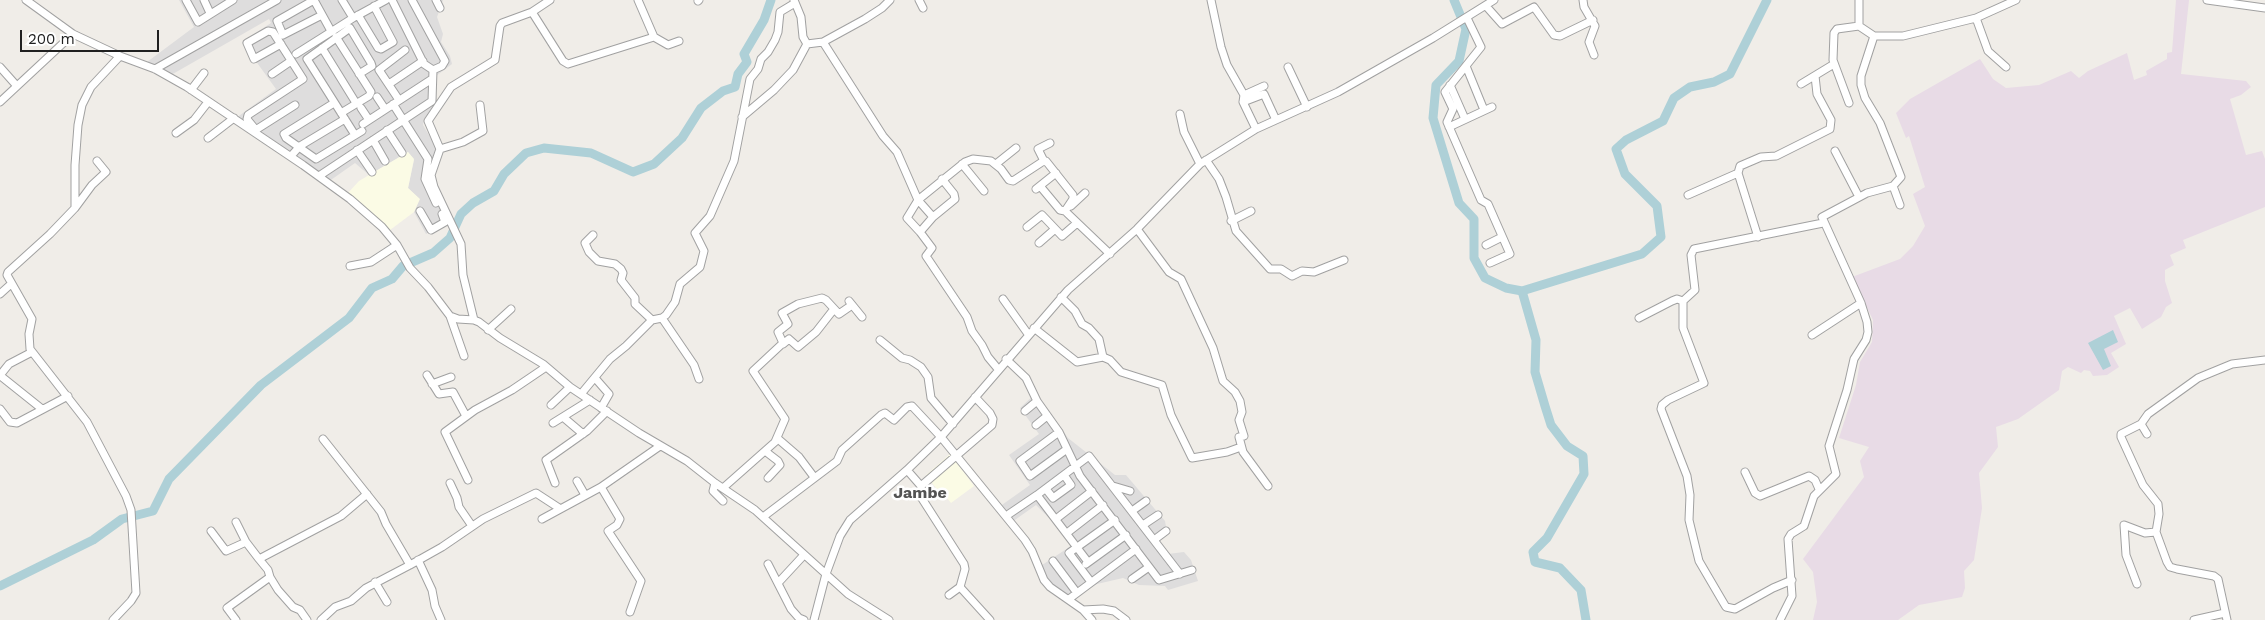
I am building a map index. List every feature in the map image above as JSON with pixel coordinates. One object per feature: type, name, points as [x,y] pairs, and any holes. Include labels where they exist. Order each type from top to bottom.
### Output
[{"type":"street","points":[[26,0],[73,34],[120,56],[155,69],[191,90],[255,131],[319,176],[382,227],[397,245],[408,265],[450,316],[464,356]]},
{"type":"street","points":[[186,0],[198,22],[229,1]]},
{"type":"street","points":[[204,0],[210,13]]},
{"type":"street","points":[[155,69],[268,2],[277,0]]},
{"type":"street","points":[[291,156],[300,146],[359,106],[371,92],[314,0],[277,21],[284,36],[322,15]]},
{"type":"street","points":[[343,0],[378,48],[392,43],[393,40],[374,6]]},
{"type":"street","points":[[362,127],[343,116],[307,59],[322,48],[334,34],[355,16],[386,0]]},
{"type":"street","points":[[392,0],[427,68],[434,70],[442,66],[445,61],[412,0]]},
{"type":"street","points":[[436,0],[440,8]]},
{"type":"street","points":[[474,320],[463,275],[461,244],[434,187],[431,175],[440,149],[428,121],[443,98],[458,81],[495,60],[502,23],[532,12],[550,0]]},
{"type":"street","points":[[638,0],[654,37],[668,45],[679,41]]},
{"type":"street","points":[[807,44],[823,42],[865,19],[882,8],[890,0]]},
{"type":"street","points":[[919,0],[922,8]]},
{"type":"street","points":[[1211,0],[1221,47],[1227,65],[1256,129]]},
{"type":"street","points":[[814,620],[826,574],[840,536],[850,520],[941,437],[1061,297],[1137,230],[1203,162],[1256,129],[1338,92],[1450,28],[1494,0]]},
{"type":"street","points":[[1583,0],[1584,7],[1593,20],[1595,30],[1589,42],[1594,55]]},
{"type":"street","points":[[1859,0],[1859,26]]},
{"type":"street","points":[[1849,103],[1834,64],[1834,33],[1837,30],[1859,26],[1874,36],[1904,36],[1976,18],[2016,0]]},
{"type":"street","points":[[2207,0],[2265,8]]},
{"type":"street","points":[[581,394],[610,359],[652,320],[662,318],[673,306],[680,284],[697,271],[704,256],[703,248],[694,233],[710,216],[731,168],[739,143],[750,79],[757,73],[760,61],[770,49],[778,32],[780,12],[794,1],[800,17],[804,40],[807,44]]},
{"type":"street","points":[[1486,6],[1502,24],[1534,7],[1554,35],[1560,36],[1593,20]]},
{"type":"street","points":[[532,12],[563,61],[568,64],[654,37]]},
{"type":"street","points":[[1466,18],[1481,47],[1445,92],[1453,109],[1447,122],[1481,200],[1488,204],[1510,254],[1490,263]]},
{"type":"street","points":[[1976,18],[1988,51],[2006,67]]},
{"type":"street","points":[[296,54],[334,34],[350,28],[372,66],[359,74]]},
{"type":"street","points":[[255,131],[247,118],[248,115],[303,79],[273,32],[268,30],[247,43],[247,47],[254,60],[280,44]]},
{"type":"street","points":[[0,102],[16,85],[73,34]]},
{"type":"street","points":[[1780,620],[1792,596],[1788,539],[1791,534],[1804,526],[1812,499],[1819,489],[1836,474],[1829,446],[1847,390],[1854,359],[1867,336],[1867,322],[1861,303],[1823,223],[1823,215],[1867,193],[1893,186],[1900,174],[1880,122],[1865,98],[1861,85],[1861,76],[1874,36]]},
{"type":"street","points":[[823,42],[883,136],[898,152],[918,200],[933,217]]},
{"type":"street","points":[[742,117],[774,90],[793,70],[807,44]]},
{"type":"street","points":[[322,48],[359,106],[362,127]]},
{"type":"street","points":[[400,100],[380,68],[405,50]]},
{"type":"street","points":[[75,208],[75,165],[78,125],[82,105],[91,87],[120,56]]},
{"type":"street","points":[[389,84],[423,61]]},
{"type":"street","points":[[272,74],[291,62]]},
{"type":"street","points":[[1801,84],[1834,64]]},
{"type":"street","points":[[1466,66],[1484,110]]},
{"type":"street","points":[[0,67],[16,85]]},
{"type":"street","points":[[1288,67],[1307,107]]},
{"type":"street","points":[[319,176],[432,101],[434,70]]},
{"type":"street","points":[[191,90],[204,73]]},
{"type":"street","points":[[1688,195],[1738,173],[1743,163],[1761,157],[1776,156],[1830,129],[1831,120],[1817,94],[1815,76]]},
{"type":"street","points":[[334,103],[284,134],[286,138],[300,146],[316,160],[385,109],[432,79]]},
{"type":"street","points":[[1450,85],[1466,119]]},
{"type":"street","points":[[1244,99],[1264,86]]},
{"type":"street","points":[[1244,99],[1263,94],[1276,120]]},
{"type":"street","points":[[377,97],[385,109]]},
{"type":"street","points":[[176,133],[194,120],[208,102]]},
{"type":"street","points":[[393,104],[429,161],[424,179],[445,222],[430,230],[420,211]]},
{"type":"street","points":[[255,131],[296,105]]},
{"type":"street","points":[[440,149],[463,142],[483,131],[480,105]]},
{"type":"street","points":[[1449,127],[1492,107]]},
{"type":"street","points":[[1180,114],[1184,132],[1203,162],[1218,179],[1226,197],[1231,221],[1236,231],[1271,270],[1283,270],[1292,276],[1302,271],[1314,272],[1344,260]]},
{"type":"street","points":[[208,138],[234,118]]},
{"type":"street","points":[[387,130],[402,153]]},
{"type":"street","points":[[372,140],[384,161]]},
{"type":"street","points":[[1050,143],[1038,149],[1044,161],[1048,163],[1073,195],[1073,199],[1066,211]]},
{"type":"street","points":[[996,164],[1016,148]]},
{"type":"street","points":[[357,150],[372,172]]},
{"type":"street","points":[[1835,151],[1859,198]]},
{"type":"street","points":[[998,369],[970,329],[967,317],[927,257],[927,253],[932,248],[907,218],[918,200],[968,160],[986,160],[996,164],[1009,180],[1013,181],[1044,161]]},
{"type":"street","points":[[97,161],[106,172],[92,185],[75,208],[50,234],[8,272],[12,284],[32,319],[29,342],[32,352],[87,422],[126,496],[131,510],[136,592],[131,601],[113,620]]},
{"type":"street","points":[[962,164],[984,192]]},
{"type":"street","points":[[1056,173],[1038,188],[1060,210],[1066,211],[1110,254]]},
{"type":"street","points":[[1738,173],[1758,237]]},
{"type":"street","points":[[920,232],[933,217],[955,199],[954,194],[942,179]]},
{"type":"street","points":[[1893,186],[1900,205]]},
{"type":"street","points":[[1066,211],[1085,193]]},
{"type":"street","points":[[1231,221],[1251,211]]},
{"type":"street","points":[[1027,227],[1042,215],[1062,236],[1077,223]]},
{"type":"street","points":[[1639,318],[1672,301],[1683,300],[1695,290],[1692,251],[1697,248],[1823,223]]},
{"type":"street","points":[[1039,243],[1055,229]]},
{"type":"street","points":[[1137,230],[1169,272],[1181,279],[1213,348],[1223,381],[1235,392],[1240,400],[1242,412],[1239,420],[1244,436],[1239,438],[1241,447],[1248,460],[1268,486]]},
{"type":"street","points":[[593,235],[586,240],[586,247],[598,261],[615,264],[621,269],[623,274],[621,280],[635,298],[635,304],[652,320]]},
{"type":"street","points":[[1486,244],[1502,237]]},
{"type":"street","points":[[350,266],[371,262],[397,245]]},
{"type":"street","points":[[0,294],[12,284]]},
{"type":"street","points":[[1061,297],[1075,311],[1081,323],[1089,328],[1099,339],[1103,357]]},
{"type":"street","points":[[782,344],[778,332],[788,324],[782,312],[798,304],[822,298],[840,314],[850,303],[862,317]]},
{"type":"street","points":[[1003,299],[1028,334]]},
{"type":"street","points":[[1683,300],[1683,328],[1704,383],[1668,400],[1662,405],[1662,409],[1687,476],[1690,495],[1689,520],[1699,561],[1723,602],[1730,608],[1740,607],[1773,588],[1792,580]]},
{"type":"street","points":[[1812,335],[1861,303]]},
{"type":"street","points":[[488,330],[511,309]]},
{"type":"street","points":[[723,488],[777,438],[785,418],[753,370],[789,339],[798,347],[816,332],[834,309]]},
{"type":"street","points":[[450,316],[458,319],[474,320],[546,367],[570,387],[604,410],[687,461],[763,517],[803,556],[848,594],[889,620]]},
{"type":"street","points":[[662,318],[694,365],[699,379]]},
{"type":"street","points":[[1034,328],[1077,362],[1103,357],[1110,360],[1122,372],[1162,385],[1171,415],[1192,458],[1241,447]]},
{"type":"street","points":[[880,340],[902,358],[910,360],[920,367],[928,376],[931,398],[953,424]]},
{"type":"street","points":[[32,352],[9,364],[1,374],[2,377],[42,409]]},
{"type":"street","points":[[1006,359],[1026,378],[1037,401],[1059,432],[1075,467],[1159,580],[1192,570]]},
{"type":"street","points":[[2194,620],[2226,616],[2218,579],[2210,574],[2170,567],[2156,532],[2159,514],[2158,504],[2143,485],[2121,434],[2141,424],[2148,414],[2198,378],[2232,364],[2265,360]]},
{"type":"street","points":[[468,480],[444,434],[466,416],[546,367]]},
{"type":"street","points":[[427,375],[440,395],[453,392],[466,416]]},
{"type":"street","points":[[432,384],[451,377]]},
{"type":"street","points":[[555,483],[546,460],[583,434],[604,410],[609,394],[595,378]]},
{"type":"street","points":[[551,405],[570,387]]},
{"type":"street","points":[[0,408],[10,422],[17,423],[68,396]]},
{"type":"street","points":[[921,486],[994,422],[990,413],[975,397]]},
{"type":"street","points":[[553,423],[590,400]]},
{"type":"street","points":[[1026,411],[1037,401]]},
{"type":"street","points":[[763,517],[837,461],[842,450],[885,413],[894,420],[907,407],[912,406],[941,437],[1025,540],[1032,551],[1044,580],[1050,588],[1069,599],[1092,620]]},
{"type":"street","points":[[1036,425],[1047,416]]},
{"type":"street","points":[[563,417],[583,434]]},
{"type":"street","points":[[2141,424],[2146,434]]},
{"type":"street","points":[[1059,432],[1020,461],[1030,476],[1067,449]]},
{"type":"street","points":[[777,438],[795,453],[814,477]]},
{"type":"street","points":[[323,439],[383,513],[386,524],[410,565]]},
{"type":"street","points":[[542,518],[601,487],[660,446]]},
{"type":"street","points":[[765,451],[780,464],[768,478]]},
{"type":"street","points":[[1009,514],[1089,456],[1180,574]]},
{"type":"street","points":[[907,470],[921,486],[921,498],[964,564],[965,568],[960,587],[949,594]]},
{"type":"street","points":[[1745,472],[1755,493],[1760,496],[1809,476],[1815,480],[1819,489]]},
{"type":"street","points":[[1046,488],[1053,498],[1059,494],[1071,485],[1064,475]]},
{"type":"street","points":[[577,481],[586,495]]},
{"type":"street","points":[[715,483],[713,491],[723,500]]},
{"type":"street","points":[[450,484],[458,498],[459,507],[472,526]]},
{"type":"street","points":[[1113,486],[1132,489],[1122,497]]},
{"type":"street","points":[[601,487],[620,519],[618,525],[608,531],[641,581],[630,612]]},
{"type":"street","points":[[1056,519],[1092,491]]},
{"type":"street","points":[[321,620],[335,607],[351,601],[360,591],[442,547],[488,516],[536,493],[559,508]]},
{"type":"street","points":[[259,559],[341,516],[367,494]]},
{"type":"street","points":[[1037,495],[1088,562]]},
{"type":"street","points":[[1132,511],[1146,501]]},
{"type":"street","points":[[1067,533],[1103,506]]},
{"type":"street","points":[[1143,525],[1158,515]]},
{"type":"street","points":[[1091,582],[1069,553],[1115,520]]},
{"type":"street","points":[[236,522],[246,542],[268,570],[270,577],[293,607],[300,610],[307,620]]},
{"type":"street","points":[[2137,584],[2126,554],[2124,526],[2145,533],[2156,532]]},
{"type":"street","points":[[211,531],[226,551],[246,542]]},
{"type":"street","points":[[1154,540],[1166,531]]},
{"type":"street","points":[[1080,568],[1126,535]]},
{"type":"street","points":[[1069,599],[1136,549]]},
{"type":"street","points":[[778,583],[803,556]]},
{"type":"street","points":[[418,560],[432,590],[434,606],[441,620]]},
{"type":"street","points":[[1053,561],[1076,593]]},
{"type":"street","points":[[768,564],[791,609],[800,619]]},
{"type":"street","points":[[1132,579],[1150,567]]},
{"type":"street","points":[[236,620],[227,608],[270,577]]},
{"type":"street","points":[[376,582],[387,602]]},
{"type":"street","points":[[960,587],[990,620]]},
{"type":"street","points":[[1083,610],[1103,609],[1114,611],[1126,620]]},
{"type":"shaded area","points":[[179,0],[443,0],[437,17],[443,34],[441,42],[450,56],[452,64],[432,79],[429,86],[435,106],[424,119],[423,125],[436,147],[435,156],[423,178],[447,223],[426,234],[414,212],[419,199],[408,188],[414,160],[408,152],[369,175],[355,163],[328,182],[236,118],[276,89],[242,42],[271,23],[269,19],[171,75],[147,62],[194,27]]},
{"type":"shaded area","points":[[2176,0],[2189,0],[2181,74],[2246,81],[2251,87],[2241,95],[2230,99],[2246,155],[2262,151],[2265,159],[2265,207],[2183,240],[2186,248],[2170,255],[2174,265],[2165,270],[2165,281],[2172,303],[2166,307],[2161,317],[2142,329],[2130,308],[2114,316],[2126,344],[2111,353],[2119,367],[2107,375],[2093,376],[2090,371],[2084,370],[2081,373],[2068,367],[2062,371],[2059,390],[2018,419],[1996,427],[1998,447],[1979,473],[1982,508],[1974,560],[1964,571],[1965,588],[1962,597],[1919,605],[1898,620],[1813,620],[1817,602],[1813,572],[1803,559],[1864,477],[1860,461],[1869,447],[1839,438],[1856,385],[1860,362],[1872,342],[1873,320],[1852,277],[1900,259],[1913,246],[1925,226],[1913,194],[1925,187],[1909,136],[1906,138],[1896,113],[1910,99],[1980,59],[1993,79],[2006,88],[2039,85],[2071,71],[2079,78],[2088,71],[2127,53],[2134,80],[2147,75],[2146,71],[2167,59],[2167,53],[2172,52]]},
{"type":"shaded area","points":[[408,152],[414,159],[408,188],[420,199],[414,212],[390,230],[347,194],[359,181]]},
{"type":"shaded area","points":[[1036,393],[1068,438],[1115,475],[1126,475],[1165,521],[1167,532],[1159,542],[1168,554],[1184,552],[1191,560],[1198,581],[1168,590],[1165,586],[1139,585],[1123,578],[1097,584],[1079,593],[1069,603],[1044,576],[1042,565],[1071,546],[1063,532],[1036,505],[1012,522],[999,507],[1030,485],[1009,455],[1039,434],[1020,408]]},
{"type":"shaded area","points":[[950,454],[974,486],[951,503],[947,498],[945,500],[926,475]]},
{"type":"water","points":[[2113,330],[2118,342],[2104,349],[2111,366],[2103,370],[2088,343]]},
{"type":"waterway","points":[[0,586],[93,540],[122,519],[153,511],[169,479],[261,385],[349,318],[372,288],[392,279],[403,266],[433,253],[450,238],[461,214],[473,203],[494,191],[504,174],[526,153],[544,148],[591,153],[633,172],[654,164],[682,138],[701,108],[723,91],[735,87],[738,74],[747,62],[744,54],[764,20],[771,0]]},
{"type":"waterway","points":[[1454,0],[1466,29],[1459,61],[1436,85],[1433,118],[1459,203],[1474,219],[1474,258],[1485,278],[1506,288],[1522,291],[1642,254],[1661,237],[1657,206],[1625,174],[1616,149],[1626,140],[1663,121],[1674,98],[1690,87],[1714,82],[1730,74],[1767,0]]},
{"type":"waterway","points":[[1522,291],[1536,340],[1535,372],[1551,425],[1567,446],[1583,456],[1584,474],[1547,538],[1533,552],[1535,562],[1560,568],[1581,590],[1586,620]]},
{"type":"district","name":"Jambe","points":[[920,493]]}]
